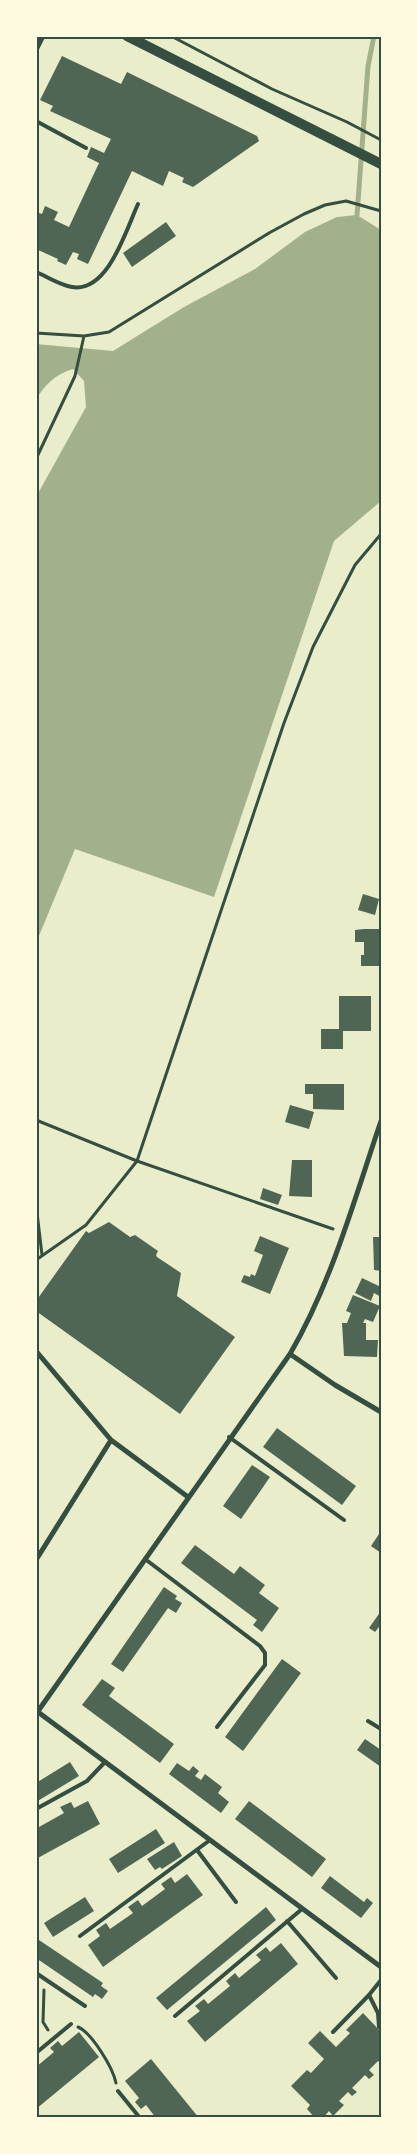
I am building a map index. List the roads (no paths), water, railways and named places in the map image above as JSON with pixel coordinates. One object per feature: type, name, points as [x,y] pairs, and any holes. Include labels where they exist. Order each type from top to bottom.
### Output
[{"type":"main road","points":[[127,36],[381,164]]},
{"type":"street","points":[[36,50],[43,36]]},
{"type":"street","points":[[381,1121],[324,1289],[310,1320],[290,1354],[37,1713],[381,1967]]},
{"type":"street","points":[[36,1351],[111,1440],[188,1497]]},
{"type":"street","points":[[290,1354],[335,1385],[381,1412]]},
{"type":"street","points":[[36,1560],[111,1440]]},
{"type":"lane","points":[[36,122],[86,148]]},
{"type":"lane","points":[[36,272],[74,287],[92,285],[99,280],[110,265],[138,204]]},
{"type":"lane","points":[[230,1437],[344,1520]]},
{"type":"lane","points":[[145,1559],[260,1646],[265,1653],[264,1665],[217,1728]]},
{"type":"lane","points":[[368,1721],[381,1729]]},
{"type":"lane","points":[[36,1809],[87,1781],[105,1762]]},
{"type":"lane","points":[[80,1936],[210,1840]]},
{"type":"lane","points":[[197,1850],[236,1902]]},
{"type":"lane","points":[[175,2016],[302,1908]]},
{"type":"lane","points":[[287,1922],[336,1978]]},
{"type":"lane","points":[[36,1973],[86,2006]]},
{"type":"lane","points":[[333,2032],[369,1996],[381,1980]]},
{"type":"lane","points":[[369,1996],[378,2013],[379,2027]]},
{"type":"lane","points":[[36,2053],[71,2024]]},
{"type":"lane","points":[[118,2091],[140,2118]]},
{"type":"waterway","points":[[357,215],[368,66],[374,36]]}]
